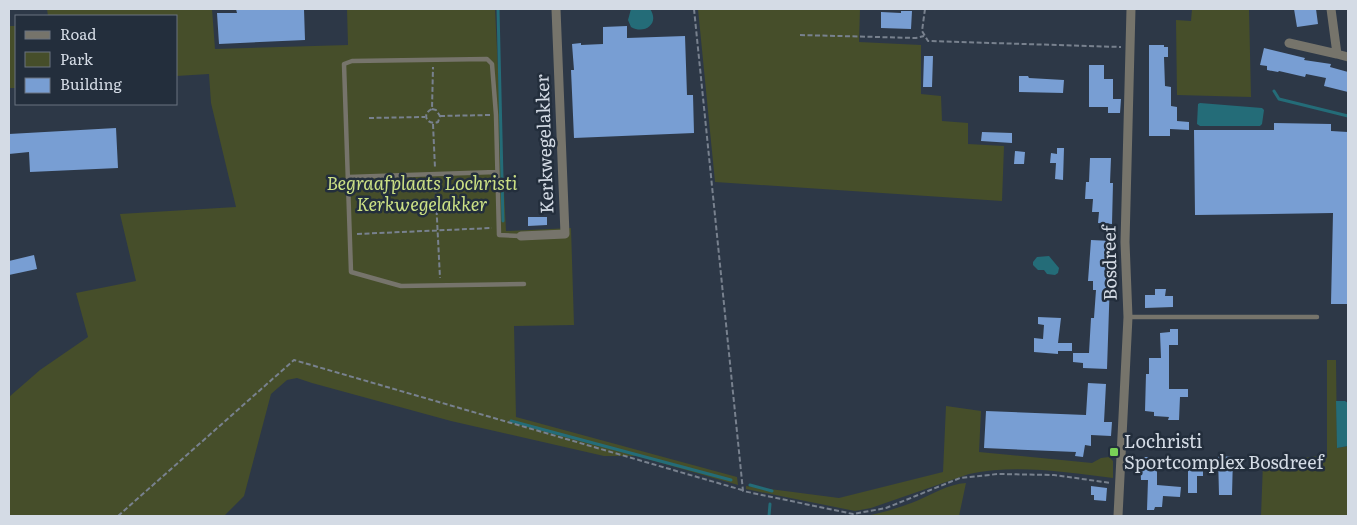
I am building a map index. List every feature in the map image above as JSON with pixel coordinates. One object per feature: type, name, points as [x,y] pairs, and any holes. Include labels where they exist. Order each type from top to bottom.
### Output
[{"type":"street","name":"Kerkwegelakker","points":[[521,236],[565,234],[556,9]]},
{"type":"street","name":"Bosdreef","points":[[1118,516],[1128,318],[1125,242],[1131,9]]},
{"type":"street","points":[[1330,9],[1337,54]]},
{"type":"street","points":[[1288,43],[1348,57]]},
{"type":"lane","points":[[521,236],[499,235],[496,114],[492,64],[487,59],[352,61],[344,64],[351,272],[401,286],[524,284]]},
{"type":"lane","points":[[348,177],[496,172]]},
{"type":"lane","points":[[1128,318],[1317,317]]},
{"type":"path","points":[[694,9],[743,491]]},
{"type":"path","points":[[925,9],[922,30],[928,41],[1130,48]]},
{"type":"path","points":[[800,35],[916,38],[924,36]]},
{"type":"path","points":[[432,109],[433,60]]},
{"type":"path","points":[[432,109],[436,110],[440,116]]},
{"type":"path","points":[[432,109],[428,111],[426,117],[429,123],[434,124]]},
{"type":"path","points":[[440,116],[496,114]]},
{"type":"path","points":[[434,124],[438,122],[440,116]]},
{"type":"path","points":[[369,118],[426,117]]},
{"type":"path","points":[[434,124],[440,285]]},
{"type":"path","points":[[350,235],[498,228]]},
{"type":"path","points":[[118,516],[294,360],[743,491],[853,514],[886,508],[960,478],[998,474],[1054,475],[1120,485]]},
{"type":"green space","name":"Begraafplaats Lochristi Kerkwegelakker","points":[[47,9],[212,9],[215,49],[348,45],[347,9],[495,9],[506,231],[571,228],[574,325],[514,326],[516,417],[737,477],[738,485],[637,456],[604,456],[451,421],[297,378],[287,380],[271,394],[244,496],[224,516],[9,516],[9,397],[40,370],[88,337],[76,293],[136,281],[120,214],[236,207],[211,103],[209,74],[178,76],[178,15],[48,15]]},
{"type":"green space","points":[[698,9],[860,9],[859,42],[921,45],[921,94],[941,96],[942,121],[968,123],[968,144],[1004,146],[1002,201],[715,182]]},
{"type":"green space","points":[[1192,9],[1249,9],[1251,97],[1177,95],[1176,20],[1191,21]]},
{"type":"green space","points":[[9,26],[15,26],[15,88],[9,88]]},
{"type":"green space","points":[[1327,360],[1336,360],[1337,448],[1348,446],[1348,516],[1261,516],[1263,463],[1327,455]]},
{"type":"green space","points":[[946,406],[981,411],[979,452],[1092,463],[1101,458],[1109,457],[1113,461],[1113,478],[1023,469],[987,471],[969,474],[871,508],[855,511],[746,489],[746,486],[839,498],[943,472]]},
{"type":"green space","points":[[966,483],[959,516],[865,516],[896,508],[946,488]]},
{"type":"water","points":[[631,9],[650,9],[653,19],[650,26],[641,30],[631,27],[628,20]]},
{"type":"water","points":[[1198,104],[1262,108],[1264,110],[1262,124],[1260,126],[1200,126],[1197,124]]},
{"type":"water","points":[[1049,256],[1059,268],[1058,273],[1055,275],[1047,274],[1044,270],[1038,270],[1033,265],[1037,257]]},
{"type":"water","points":[[1336,401],[1348,403],[1348,446],[1337,448]]},
{"type":"building","points":[[236,9],[304,9],[305,40],[219,44],[217,13],[237,13]]},
{"type":"building","points":[[1294,9],[1316,9],[1318,24],[1297,27]]},
{"type":"building","points":[[901,11],[912,11],[911,29],[881,28],[881,12],[901,13]]},
{"type":"building","points":[[627,26],[627,38],[685,36],[687,95],[693,95],[694,133],[574,138],[571,70],[574,70],[572,44],[603,44],[603,27]]},
{"type":"building","points":[[1149,45],[1164,45],[1164,47],[1168,47],[1168,57],[1164,57],[1165,86],[1171,87],[1171,106],[1177,107],[1177,121],[1189,122],[1189,130],[1170,129],[1170,136],[1149,136]]},
{"type":"building","points":[[1264,48],[1305,58],[1304,60],[1331,64],[1330,67],[1348,72],[1348,92],[1324,86],[1326,78],[1306,74],[1305,77],[1267,70],[1267,66],[1260,65]]},
{"type":"building","points":[[924,56],[933,56],[932,87],[923,87]]},
{"type":"building","points":[[1089,65],[1104,65],[1104,79],[1113,79],[1113,99],[1121,99],[1120,113],[1108,113],[1108,107],[1089,107]]},
{"type":"building","points":[[1019,76],[1064,80],[1063,93],[1019,92]]},
{"type":"building","points":[[1274,123],[1331,124],[1331,131],[1348,132],[1348,304],[1331,304],[1333,213],[1195,215],[1194,130],[1274,130]]},
{"type":"building","points":[[116,128],[118,168],[30,172],[29,152],[9,154],[9,134]]},
{"type":"building","points":[[982,132],[1012,133],[1012,143],[981,141]]},
{"type":"building","points":[[1057,148],[1064,148],[1063,180],[1055,179],[1056,163],[1050,163],[1051,153],[1057,154]]},
{"type":"building","points":[[1015,151],[1025,152],[1024,164],[1014,164]]},
{"type":"building","points":[[1090,158],[1111,158],[1110,183],[1113,183],[1112,224],[1098,223],[1099,212],[1092,212],[1093,199],[1085,199],[1086,182],[1089,182]]},
{"type":"building","points":[[528,217],[547,217],[547,225],[528,226]]},
{"type":"building","points":[[1091,240],[1112,241],[1111,258],[1108,258],[1108,278],[1110,279],[1107,369],[1083,368],[1083,363],[1073,362],[1073,353],[1089,353],[1091,318],[1094,318],[1096,290],[1093,290],[1093,281],[1088,281]]},
{"type":"building","points":[[34,255],[37,269],[9,275],[9,261]]},
{"type":"building","points":[[1155,289],[1166,289],[1165,296],[1173,296],[1173,307],[1145,308],[1145,295],[1155,295]]},
{"type":"building","points":[[1038,317],[1061,318],[1058,343],[1072,343],[1072,351],[1058,351],[1058,354],[1034,352],[1034,338],[1043,339],[1044,325],[1038,324]]},
{"type":"building","points":[[1170,329],[1178,329],[1178,345],[1169,345],[1169,389],[1188,389],[1188,397],[1180,397],[1179,420],[1168,420],[1169,417],[1154,416],[1154,412],[1145,411],[1146,374],[1149,374],[1149,358],[1161,358],[1160,333],[1170,332]]},
{"type":"building","points":[[1088,383],[1106,384],[1104,422],[1112,422],[1111,436],[1091,435],[1091,446],[1085,445],[1083,457],[1075,456],[1076,452],[984,448],[986,411],[1086,415]]},
{"type":"building","points":[[1218,456],[1233,457],[1232,495],[1219,495]]},
{"type":"building","points":[[1140,457],[1153,457],[1153,462],[1157,462],[1157,485],[1181,487],[1180,497],[1163,496],[1162,507],[1147,510],[1148,480],[1141,480]]},
{"type":"building","points":[[1188,458],[1203,458],[1203,476],[1197,476],[1197,493],[1188,493]]},
{"type":"building","points":[[1091,486],[1107,488],[1106,501],[1094,500],[1094,495],[1091,495]]},
{"type":"waterway","points":[[498,9],[503,221]]},
{"type":"waterway","points":[[1274,91],[1279,99],[1348,116]]},
{"type":"waterway","points":[[511,421],[731,480]]},
{"type":"waterway","points":[[750,485],[772,491]]},
{"type":"waterway","points":[[769,516],[770,504]]},
{"type":"place","name":"Lochristi Sportcomplex Bosdreef","points":[[1114,452]]}]
